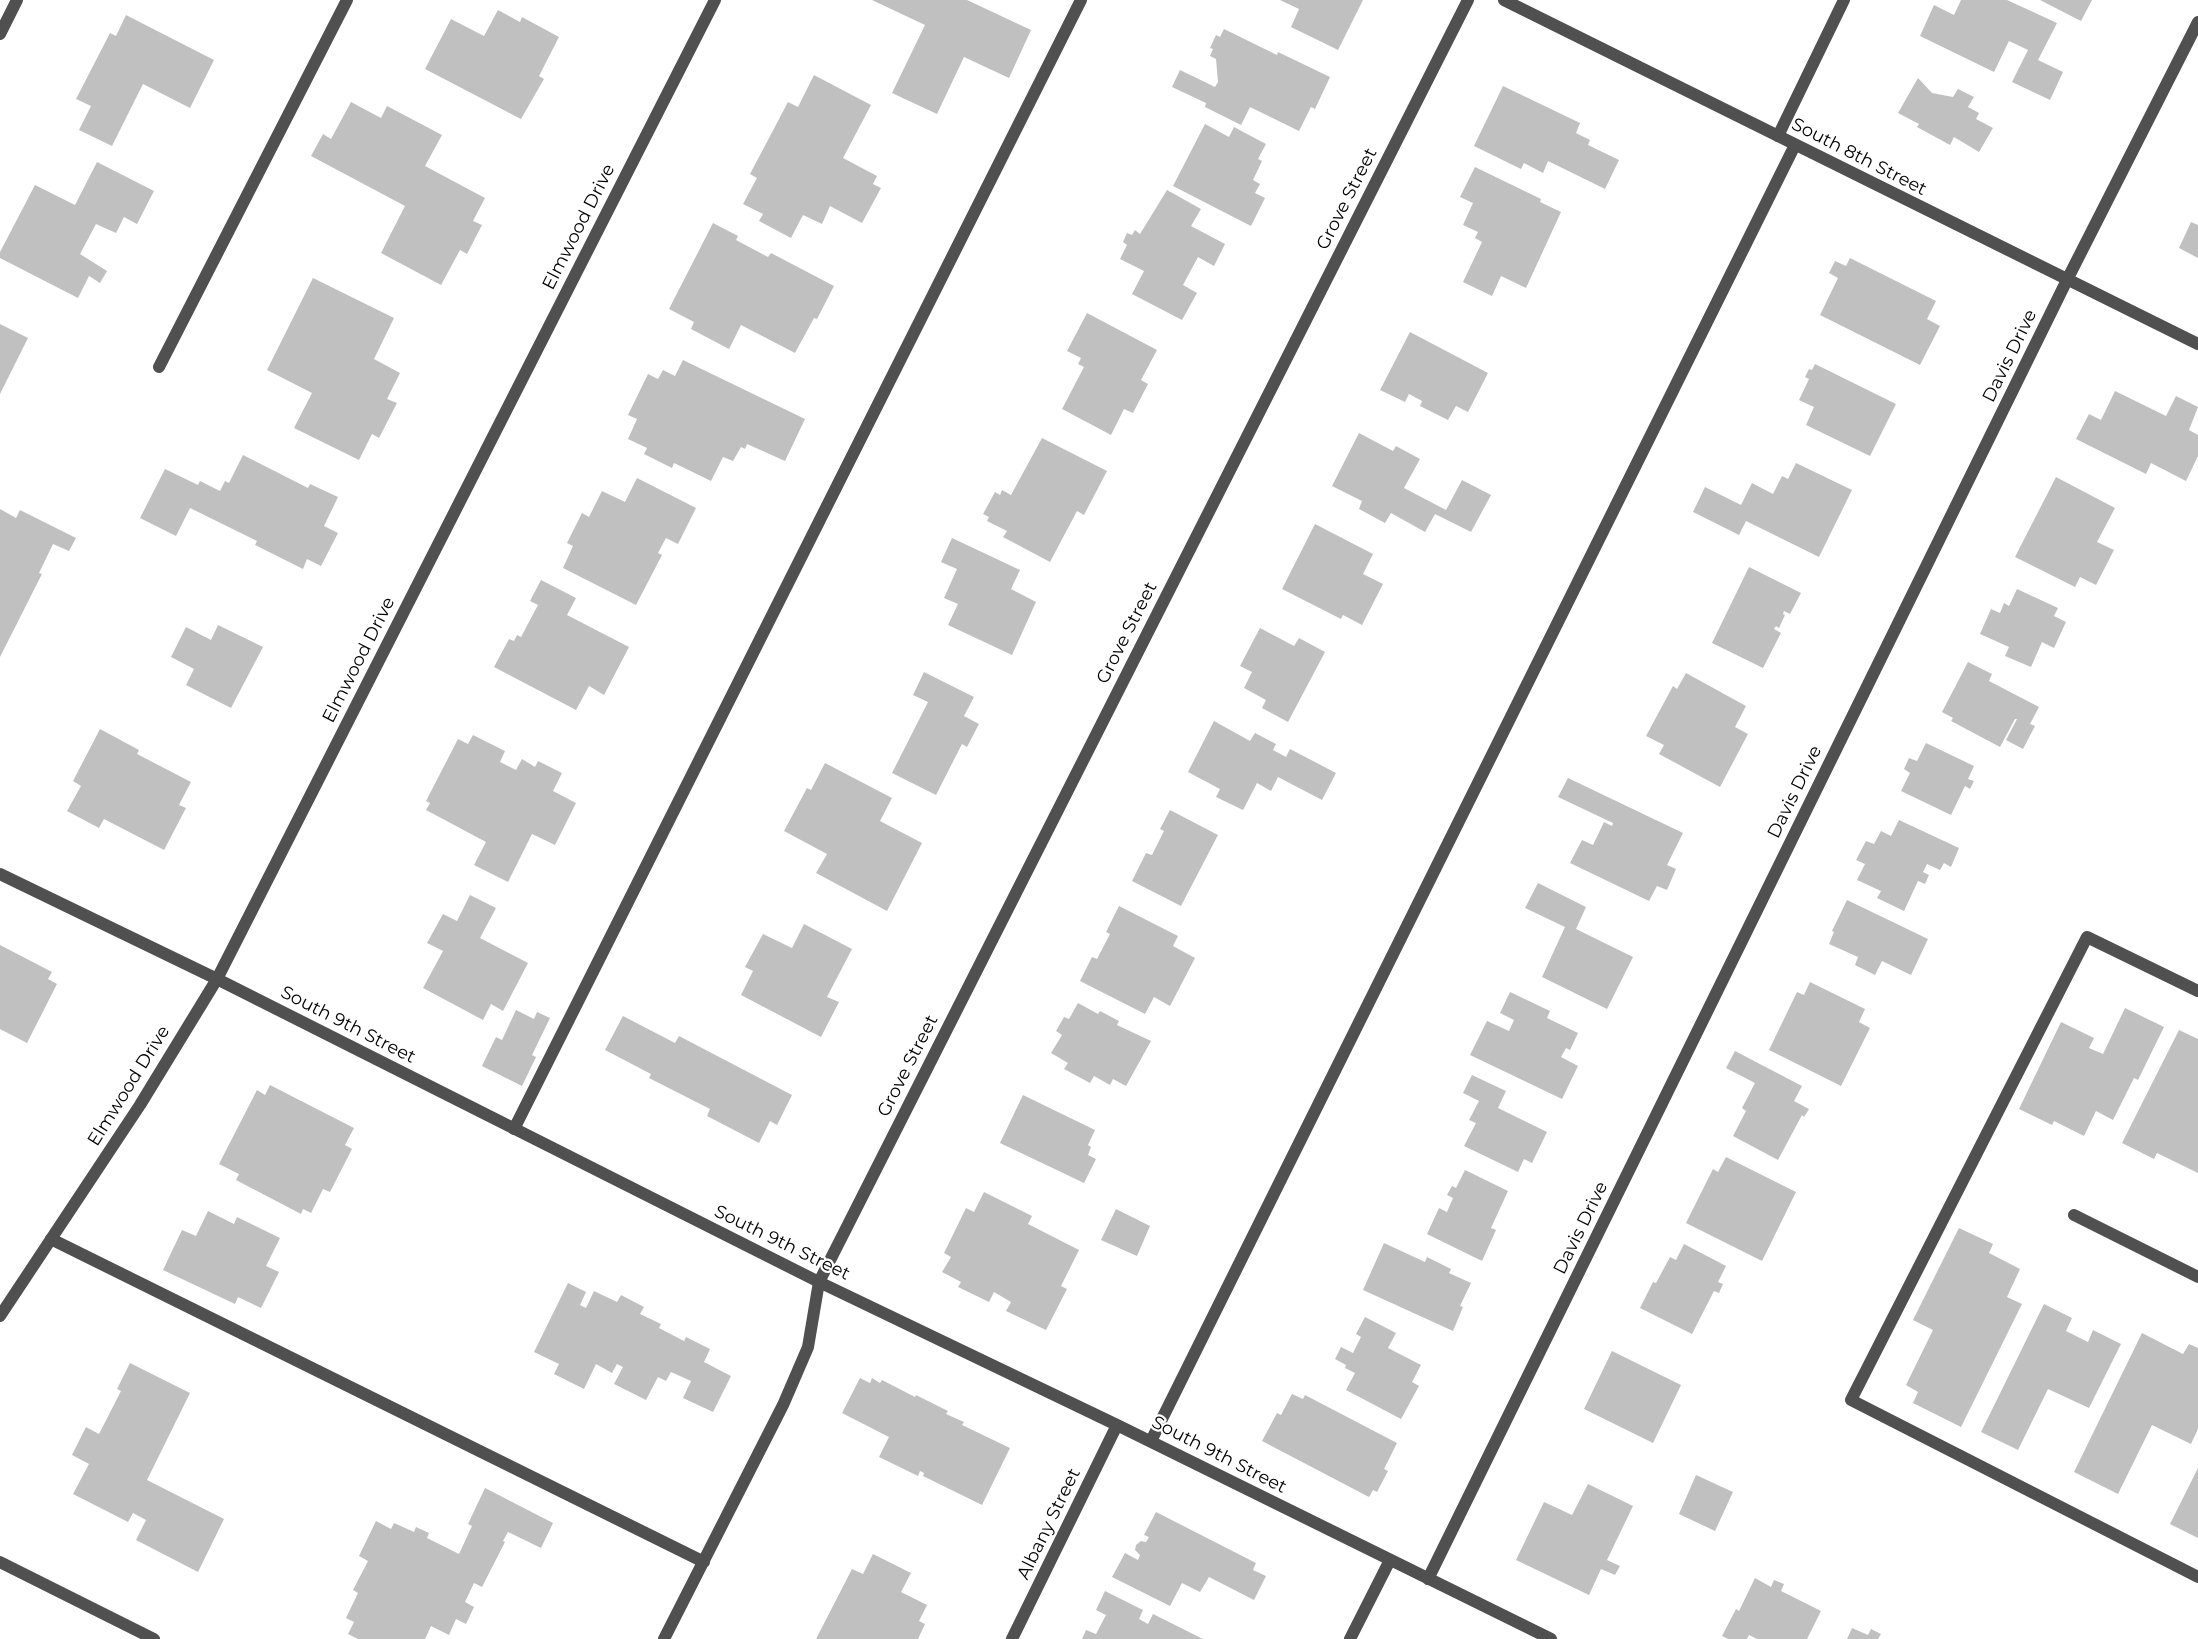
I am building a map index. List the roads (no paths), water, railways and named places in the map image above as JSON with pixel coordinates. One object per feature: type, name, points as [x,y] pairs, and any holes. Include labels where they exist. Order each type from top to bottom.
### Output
[{"type":"street","points":[[0,34],[17,0]]},
{"type":"street","points":[[159,367],[347,0]]},
{"type":"street","name":"Elmwood Drive","points":[[0,1316],[140,1105],[216,980],[714,0]]},
{"type":"street","points":[[514,1129],[1082,0]]},
{"type":"street","name":"Grove Street","points":[[664,1639],[783,1405],[808,1347],[819,1282],[1468,0]]},
{"type":"street","name":"South 8th Street","points":[[1504,0],[2198,344]]},
{"type":"street","points":[[1778,136],[1844,0]]},
{"type":"street","name":"Davis Drive","points":[[1428,1579],[2067,280],[2198,22]]},
{"type":"street","points":[[1150,1441],[1795,145]]},
{"type":"street","name":"South 9th Street","points":[[0,874],[819,1282],[1118,1425],[1551,1639]]},
{"type":"street","points":[[2198,991],[2087,937],[1851,1400],[2198,1577]]},
{"type":"street","points":[[2074,1215],[2198,1276]]},
{"type":"street","points":[[51,1239],[704,1562]]},
{"type":"street","name":"Albany Street","points":[[1012,1639],[1118,1425]]},
{"type":"street","points":[[1350,1639],[1390,1560]]},
{"type":"street","points":[[0,1562],[154,1639]]}]
